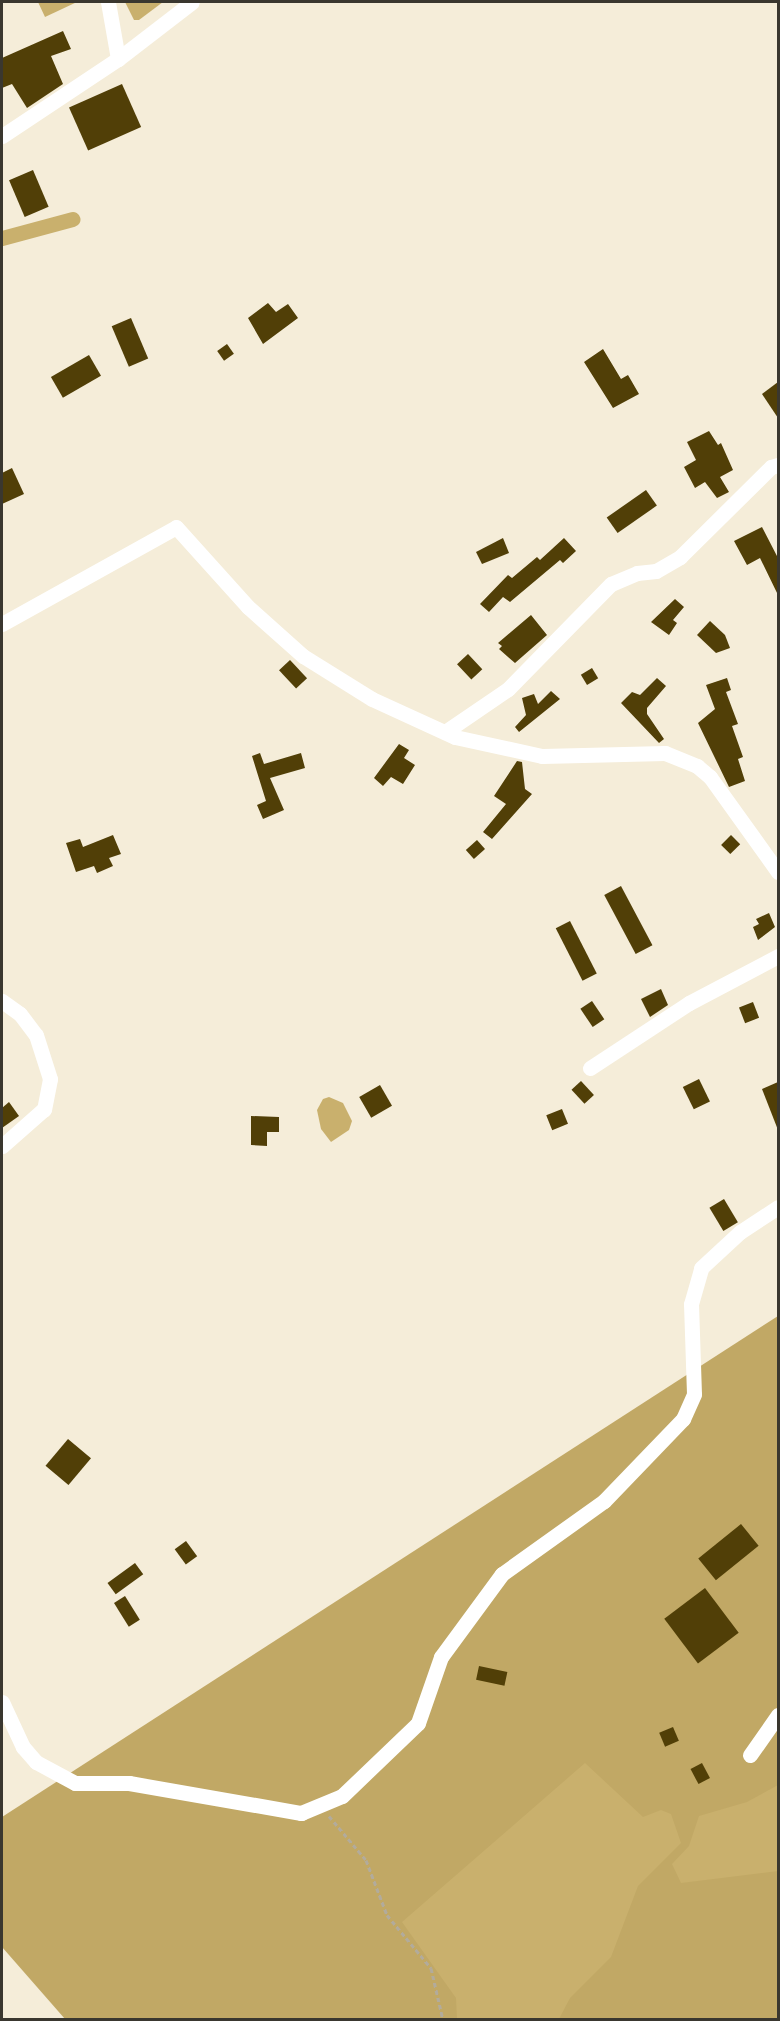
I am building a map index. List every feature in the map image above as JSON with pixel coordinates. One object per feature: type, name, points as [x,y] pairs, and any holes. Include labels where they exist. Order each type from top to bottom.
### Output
[{"type":"street","points":[[108,2],[118,59]]},
{"type":"street","points":[[2,136],[118,59],[192,2]]},
{"type":"street","points":[[445,732],[508,689],[611,584],[637,573],[656,571],[680,557],[771,467],[778,465]]},
{"type":"street","points":[[2,624],[176,527],[248,607],[303,656],[372,699],[445,732],[542,756],[666,753],[684,759],[710,777],[778,872]]},
{"type":"street","points":[[590,1068],[679,1008],[778,956]]},
{"type":"street","points":[[2,1001],[20,1014],[36,1035],[50,1079],[44,1109],[2,1146]]},
{"type":"street","points":[[2,1702],[23,1747],[36,1762],[75,1783],[129,1783],[301,1813],[322,1807],[342,1796],[418,1723],[441,1657],[502,1574],[604,1501],[683,1419],[694,1394],[691,1304],[701,1268],[740,1232],[778,1207]]},
{"type":"street","points":[[750,1755],[778,1715]]},
{"type":"path","points":[[322,1807],[366,1860],[387,1915],[431,1968],[443,2019]]},
{"type":"shaded area","points":[[38,2],[77,2],[45,17]]},
{"type":"shaded area","points":[[125,2],[163,2],[139,20],[134,20]]},
{"type":"shaded area","points":[[329,1097],[343,1103],[352,1121],[349,1130],[331,1142],[321,1129],[317,1110],[323,1099]]},
{"type":"shaded area","points":[[778,1316],[778,2019],[65,2019],[2,1947],[2,1817]]},
{"type":"shaded area","points":[[585,1763],[643,1817],[661,1810],[671,1814],[681,1843],[638,1886],[611,1957],[570,1998],[559,2019],[457,2019],[456,1998],[402,1922]]},
{"type":"shaded area","points":[[778,1785],[778,1871],[681,1883],[672,1864],[689,1846],[699,1816],[747,1802]]},
{"type":"building","points":[[63,31],[71,49],[51,56],[63,84],[27,108],[12,84],[2,88],[2,58]]},
{"type":"building","points":[[122,84],[141,127],[88,151],[69,108]]},
{"type":"building","points":[[33,170],[49,207],[25,217],[9,180]]},
{"type":"building","points":[[268,303],[276,312],[288,304],[298,318],[263,344],[248,318]]},
{"type":"building","points":[[131,318],[148,359],[129,367],[112,326]]},
{"type":"building","points":[[227,344],[234,354],[224,361],[217,351]]},
{"type":"building","points":[[603,349],[621,379],[628,375],[639,394],[613,408],[584,362]]},
{"type":"building","points":[[89,355],[101,376],[63,398],[51,377]]},
{"type":"building","points":[[778,382],[778,418],[762,394]]},
{"type":"building","points":[[709,431],[718,445],[721,443],[733,470],[720,477],[729,492],[717,498],[705,482],[695,488],[684,467],[696,460],[687,442]]},
{"type":"building","points":[[12,468],[24,494],[2,504],[2,473]]},
{"type":"building","points":[[646,490],[657,506],[618,533],[607,518]]},
{"type":"building","points":[[762,527],[778,558],[778,595],[760,558],[747,565],[734,541]]},
{"type":"building","points":[[503,538],[509,553],[482,564],[476,552]]},
{"type":"building","points":[[564,538],[576,551],[563,563],[560,560],[510,602],[503,597],[489,612],[480,604],[508,575],[512,578],[537,557],[540,560]]},
{"type":"building","points":[[675,599],[684,607],[673,620],[677,623],[669,635],[651,622]]},
{"type":"building","points":[[531,615],[547,635],[515,663],[499,649],[502,646],[498,643]]},
{"type":"building","points":[[710,621],[725,635],[730,648],[716,653],[697,635]]},
{"type":"building","points":[[468,654],[482,669],[471,680],[457,664]]},
{"type":"building","points":[[290,660],[307,678],[296,689],[279,670]]},
{"type":"building","points":[[592,668],[598,678],[587,685],[581,675]]},
{"type":"building","points":[[657,678],[666,686],[647,708],[647,714],[664,739],[659,743],[621,703],[632,692],[640,695]]},
{"type":"building","points":[[727,678],[731,690],[726,692],[738,724],[732,726],[743,757],[738,759],[745,781],[729,787],[698,723],[715,709],[706,685]]},
{"type":"building","points":[[551,691],[560,699],[519,732],[515,727],[526,715],[522,698],[534,694],[538,704]]},
{"type":"building","points":[[399,744],[409,750],[404,758],[415,765],[403,784],[391,777],[383,786],[374,778]]},
{"type":"building","points":[[260,753],[264,764],[301,753],[305,768],[270,778],[284,810],[263,819],[257,805],[266,801],[252,756]]},
{"type":"building","points":[[517,761],[522,762],[525,789],[532,794],[492,839],[483,832],[506,804],[494,796]]},
{"type":"building","points":[[113,835],[121,854],[109,858],[113,866],[97,873],[94,866],[76,872],[66,843],[80,839],[83,847]]},
{"type":"building","points":[[731,835],[740,844],[730,854],[721,845]]},
{"type":"building","points":[[477,840],[485,849],[474,859],[466,850]]},
{"type":"building","points":[[621,886],[652,945],[636,954],[604,895]]},
{"type":"building","points":[[769,913],[775,927],[758,940],[753,927],[759,924],[756,919]]},
{"type":"building","points":[[570,921],[597,974],[583,981],[556,928]]},
{"type":"building","points":[[661,989],[668,1005],[650,1017],[641,999]]},
{"type":"building","points":[[592,1001],[604,1019],[593,1027],[580,1009]]},
{"type":"building","points":[[753,1002],[759,1018],[745,1023],[739,1007]]},
{"type":"building","points":[[699,1079],[710,1101],[694,1109],[683,1087]]},
{"type":"building","points":[[581,1081],[594,1095],[584,1104],[571,1090]]},
{"type":"building","points":[[778,1082],[778,1130],[762,1089]]},
{"type":"building","points":[[380,1085],[392,1106],[371,1118],[359,1097]]},
{"type":"building","points":[[9,1102],[19,1116],[2,1128],[2,1108]]},
{"type":"building","points":[[562,1109],[568,1124],[552,1130],[546,1115]]},
{"type":"building","points":[[251,1116],[279,1117],[279,1132],[267,1132],[267,1146],[251,1145]]},
{"type":"building","points":[[724,1199],[738,1222],[723,1231],[709,1208]]},
{"type":"building","points":[[68,1439],[91,1458],[68,1485],[46,1466]]},
{"type":"building","points":[[741,1524],[759,1546],[716,1580],[698,1559]]},
{"type":"building","points":[[186,1541],[197,1556],[186,1565],[175,1549]]},
{"type":"building","points":[[135,1563],[143,1574],[116,1594],[107,1583]]},
{"type":"building","points":[[705,1588],[739,1633],[698,1663],[664,1619]]},
{"type":"building","points":[[125,1596],[140,1620],[129,1627],[114,1603]]},
{"type":"building","points":[[479,1666],[507,1672],[504,1686],[476,1680]]},
{"type":"building","points":[[673,1727],[679,1741],[665,1747],[659,1733]]},
{"type":"building","points":[[702,1763],[710,1778],[699,1784],[691,1769]]},
{"type":"waterway","points":[[2,238],[73,219]]}]
